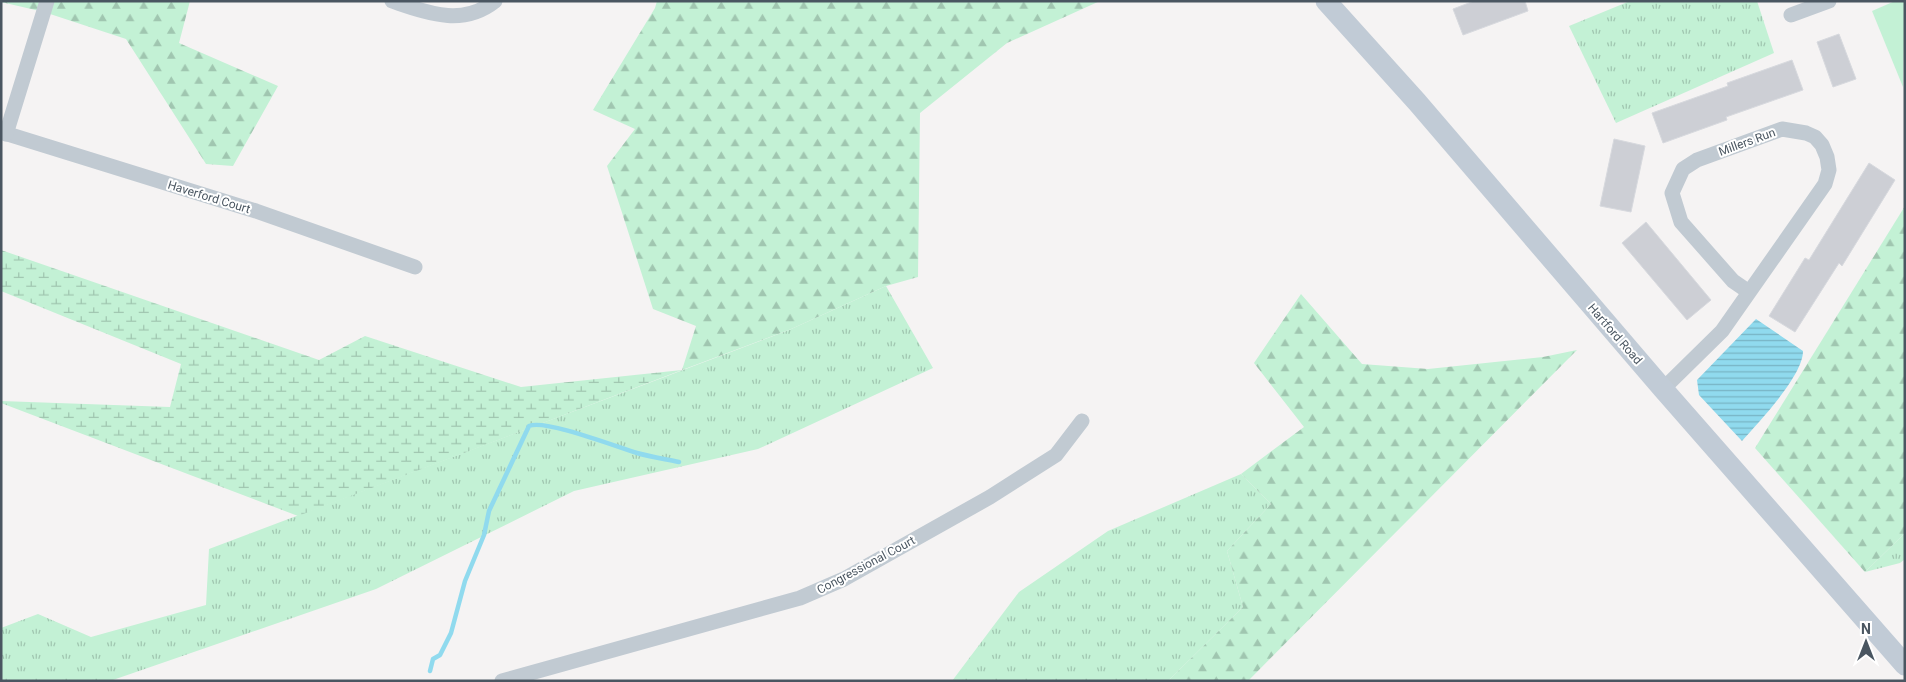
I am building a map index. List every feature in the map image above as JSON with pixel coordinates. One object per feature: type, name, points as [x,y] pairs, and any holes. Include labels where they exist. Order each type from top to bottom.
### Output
[{"type":"main road","name":"Hartford Road","points":[[1326,1],[1417,102],[1663,389],[1905,665]]},
{"type":"street","points":[[4,133],[47,1]]},
{"type":"street","points":[[392,1],[446,17],[473,14],[485,9],[494,1]]},
{"type":"street","points":[[1791,15],[1828,1]]},
{"type":"street","name":"Millers Run","points":[[1663,389],[1712,343],[1749,292],[1824,184],[1829,170],[1828,157],[1822,145],[1815,137],[1806,132],[1782,129],[1697,160],[1683,170],[1672,193],[1681,222],[1733,281],[1749,292]]},
{"type":"street","name":"Haverford Court","points":[[4,133],[256,211],[415,267]]},
{"type":"street","name":"Congressional Court","points":[[502,681],[800,598],[835,582],[990,498],[1056,455],[1082,421]]},
{"type":"green space","points":[[190,1],[179,43],[278,86],[233,166],[206,164],[126,39],[44,12],[1,2]]},
{"type":"green space","points":[[657,1],[1100,1],[1007,43],[920,113],[918,277],[886,286],[789,330],[682,370],[696,326],[653,309],[607,166],[635,129],[593,110],[655,8]]},
{"type":"green space","points":[[1630,1],[1757,1],[1774,53],[1616,123],[1569,26]]},
{"type":"green space","points":[[1895,1],[1905,1],[1903,87],[1872,11]]},
{"type":"green space","points":[[1905,206],[1905,533],[1865,572],[1755,448]]},
{"type":"green space","points":[[1,250],[319,360],[365,336],[521,387],[682,370],[298,516],[1,403],[1,401],[170,407],[181,364],[1,291]]},
{"type":"green space","points":[[886,286],[933,368],[758,449],[574,491],[376,589],[110,681],[1,681],[1,628],[38,614],[91,637],[206,605],[209,549],[789,330]]},
{"type":"green space","points":[[1301,294],[1362,364],[1428,369],[1543,357],[1577,350],[1248,681],[1168,681],[1243,607],[1227,551],[1271,504],[1241,474],[1304,427],[1254,363]]},
{"type":"green space","points":[[1241,474],[1271,504],[1227,551],[1243,607],[1168,681],[952,681],[1019,592],[1108,531]]},
{"type":"green space","points":[[1905,533],[1905,559],[1900,563],[1865,572]]},
{"type":"water","points":[[1756,319],[1803,351],[1796,373],[1788,385],[1769,411],[1742,441],[1699,395],[1697,380]]},
{"type":"building","points":[[1474,1],[1525,1],[1528,11],[1463,35],[1453,9]]},
{"type":"building","points":[[1839,34],[1856,79],[1833,87],[1817,42]]},
{"type":"building","points":[[1792,60],[1803,90],[1726,117],[1727,120],[1663,143],[1652,113],[1728,86],[1727,83]]},
{"type":"building","points":[[1614,139],[1645,146],[1631,212],[1600,206]]},
{"type":"building","points":[[1869,163],[1895,180],[1842,266],[1839,263],[1795,332],[1769,316],[1805,258],[1809,260]]},
{"type":"building","points":[[1646,222],[1711,300],[1687,320],[1622,243]]},
{"type":"waterway","points":[[430,671],[433,659],[440,655],[451,633],[465,581],[484,535],[489,511],[529,426],[550,426],[637,453],[679,462]]}]
